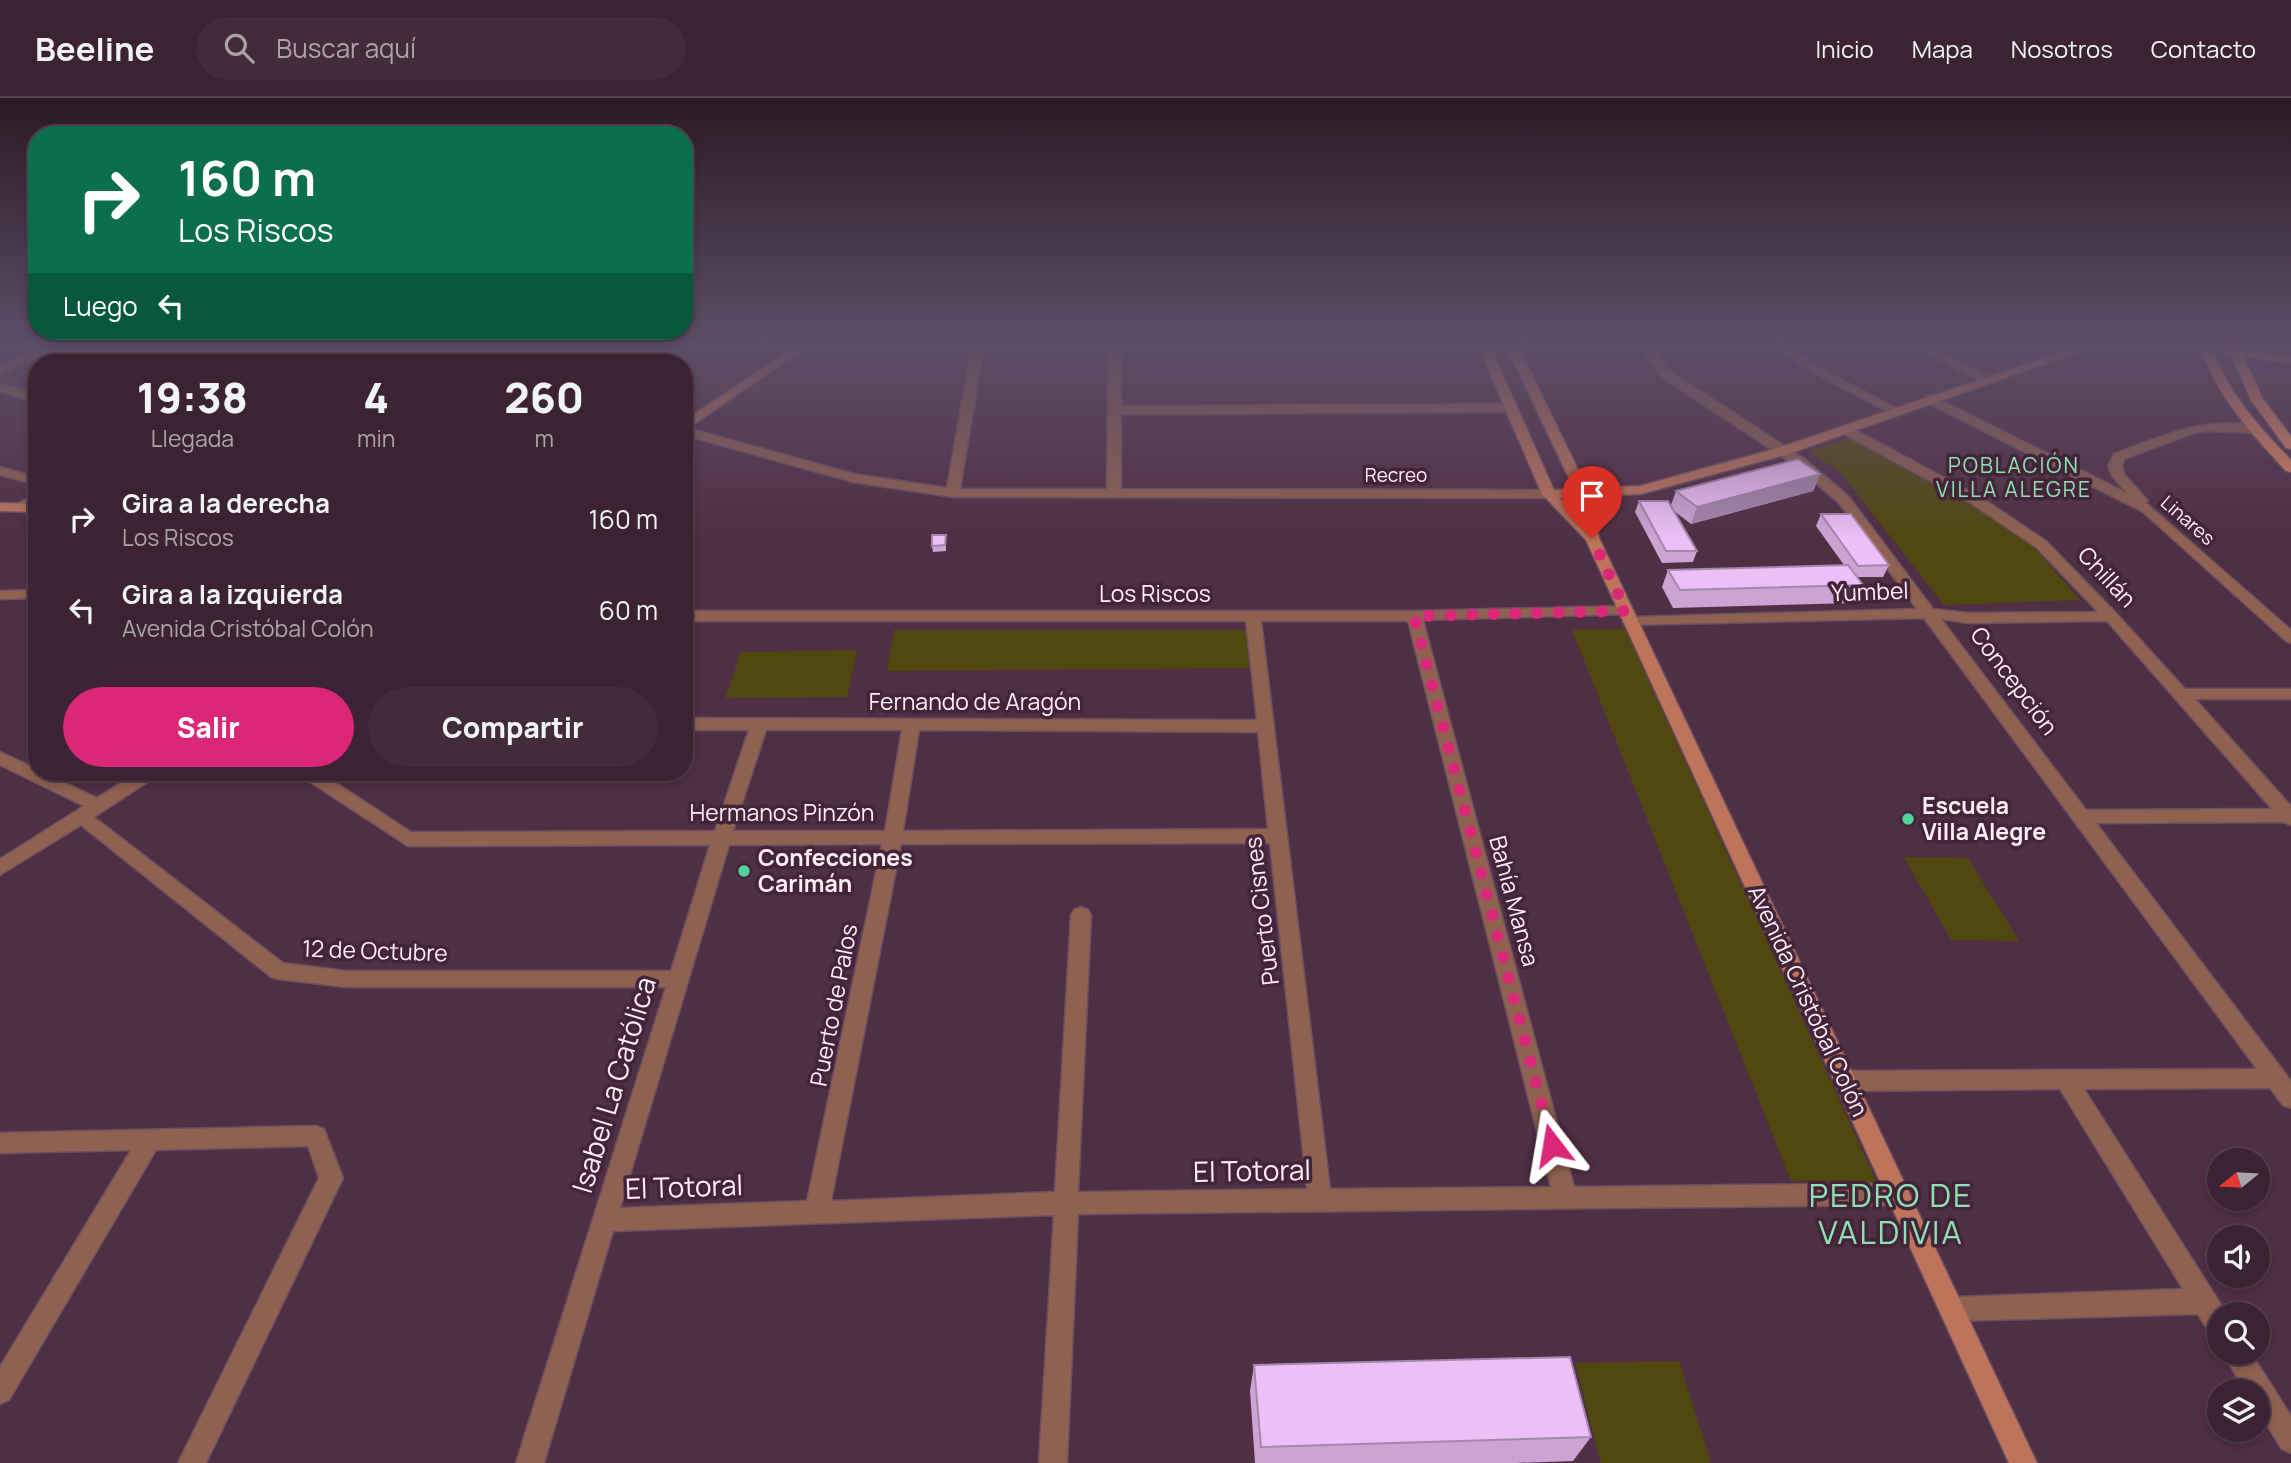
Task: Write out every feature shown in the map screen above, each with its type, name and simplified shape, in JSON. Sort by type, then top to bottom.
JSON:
[{"type":"main road","points":[[2239,410],[2291,468]]},
{"type":"main road","points":[[2264,410],[2291,445]]},
{"type":"street","points":[[693,423],[712,410]]},
{"type":"street","points":[[953,493],[967,410]]},
{"type":"street","points":[[1114,493],[1113,410],[1173,410]]},
{"type":"street","name":"Avenida Cristóbal Colón","points":[[1512,410],[1549,494],[1592,538]]},
{"type":"street","name":"Avenida Cristóbal Colón","points":[[1543,410],[1583,494],[1592,538],[1628,617],[1954,1309],[2023,1463]]},
{"type":"street","name":"Concepción","points":[[1720,410],[1818,475],[1844,500],[2291,1098]]},
{"type":"street","name":"Recreo","points":[[693,432],[853,478],[953,493],[1583,494],[1641,490],[1783,452],[1900,410]]},
{"type":"street","name":"Linares","points":[[1951,410],[2148,509],[2291,638]]},
{"type":"street","points":[[2148,509],[2119,476],[2115,466],[2119,457],[2191,430],[2208,427],[2255,429]]},
{"type":"street","name":"Chillán","points":[[1846,430],[2013,523],[2042,544],[2111,616],[2290,816]]},
{"type":"street","points":[[0,471],[28,479]]},
{"type":"street","points":[[19,507],[28,502]]},
{"type":"street","points":[[0,507],[28,508]]},
{"type":"street","points":[[0,594],[28,594]]},
{"type":"street","name":"Yumbel","points":[[1628,617],[1931,613],[1968,618],[2111,616]]},
{"type":"street","name":"Los Riscos","points":[[693,616],[1628,617]]},
{"type":"street","name":"Bahía Mansa","points":[[1414,616],[1566,1198]]},
{"type":"street","name":"Puerto Cisnes","points":[[1253,617],[1320,1200]]},
{"type":"street","points":[[2180,694],[2291,694]]},
{"type":"street","name":"Fernando de Aragón","points":[[693,724],[1266,726]]},
{"type":"street","name":"Isabel La Católica","points":[[530,1463],[759,725]]},
{"type":"street","name":"Puerto de Palos","points":[[817,1212],[893,837],[911,725]]},
{"type":"street","name":"12 de Octubre","points":[[0,758],[28,774]]},
{"type":"street","name":"12 de Octubre","points":[[39,781],[90,811],[278,971],[346,979],[678,979]]},
{"type":"street","points":[[0,868],[137,781]]},
{"type":"street","name":"Hermanos Pinzón","points":[[321,781],[408,839],[1278,836]]},
{"type":"street","points":[[2082,817],[2290,816]]},
{"type":"street","points":[[1053,1463],[1081,915]]},
{"type":"street","points":[[1846,1081],[2276,1078]]},
{"type":"street","points":[[2066,1080],[2207,1306]]},
{"type":"street","points":[[0,1143],[316,1136],[331,1178],[192,1463]]},
{"type":"street","points":[[0,1391],[150,1139]]},
{"type":"street","name":"El Totoral","points":[[606,1220],[1067,1203],[1898,1194]]},
{"type":"street","points":[[1954,1309],[2204,1301]]},
{"type":"street","points":[[2244,1365],[2291,1440]]},
{"type":"shaded area","points":[[1856,436],[2018,529],[2080,600],[1944,605],[1840,472],[1809,451]]},
{"type":"shaded area","points":[[1625,629],[1877,1183],[1791,1181],[1572,630]]},
{"type":"shaded area","points":[[894,630],[1247,630],[1250,668],[887,671]]},
{"type":"shaded area","points":[[857,650],[847,697],[725,698],[741,652]]},
{"type":"shaded area","points":[[1904,857],[1968,858],[2019,941],[1951,940]]},
{"type":"shaded area","points":[[1679,1361],[1711,1463],[1601,1463],[1575,1363]]},
{"type":"building","points":[[1798,459],[1820,474],[1697,507],[1676,491]]},
{"type":"building","points":[[1639,501],[1668,501],[1697,551],[1666,551]]},
{"type":"building","points":[[1821,514],[1851,514],[1889,565],[1858,566]]},
{"type":"building","points":[[932,535],[946,535],[945,545],[932,546]]},
{"type":"building","points":[[1848,565],[1863,585],[1680,590],[1668,570]]},
{"type":"building","points":[[1570,1357],[1591,1437],[1261,1447],[1254,1365]]},
{"type":"place","name":"Escuela Villa Alegre","points":[[1908,819]]},
{"type":"place","name":"Confecciones Carimán","points":[[744,871]]},
{"type":"district","name":"POBLACIÓN VILLA ALEGRE","points":[[2014,478]]},
{"type":"district","name":"PEDRO DE VALDIVIA","points":[[1891,1214]]},
{"type":"route","points":[[1552,1145],[1414,616],[1626,611],[1592,538]]}]
